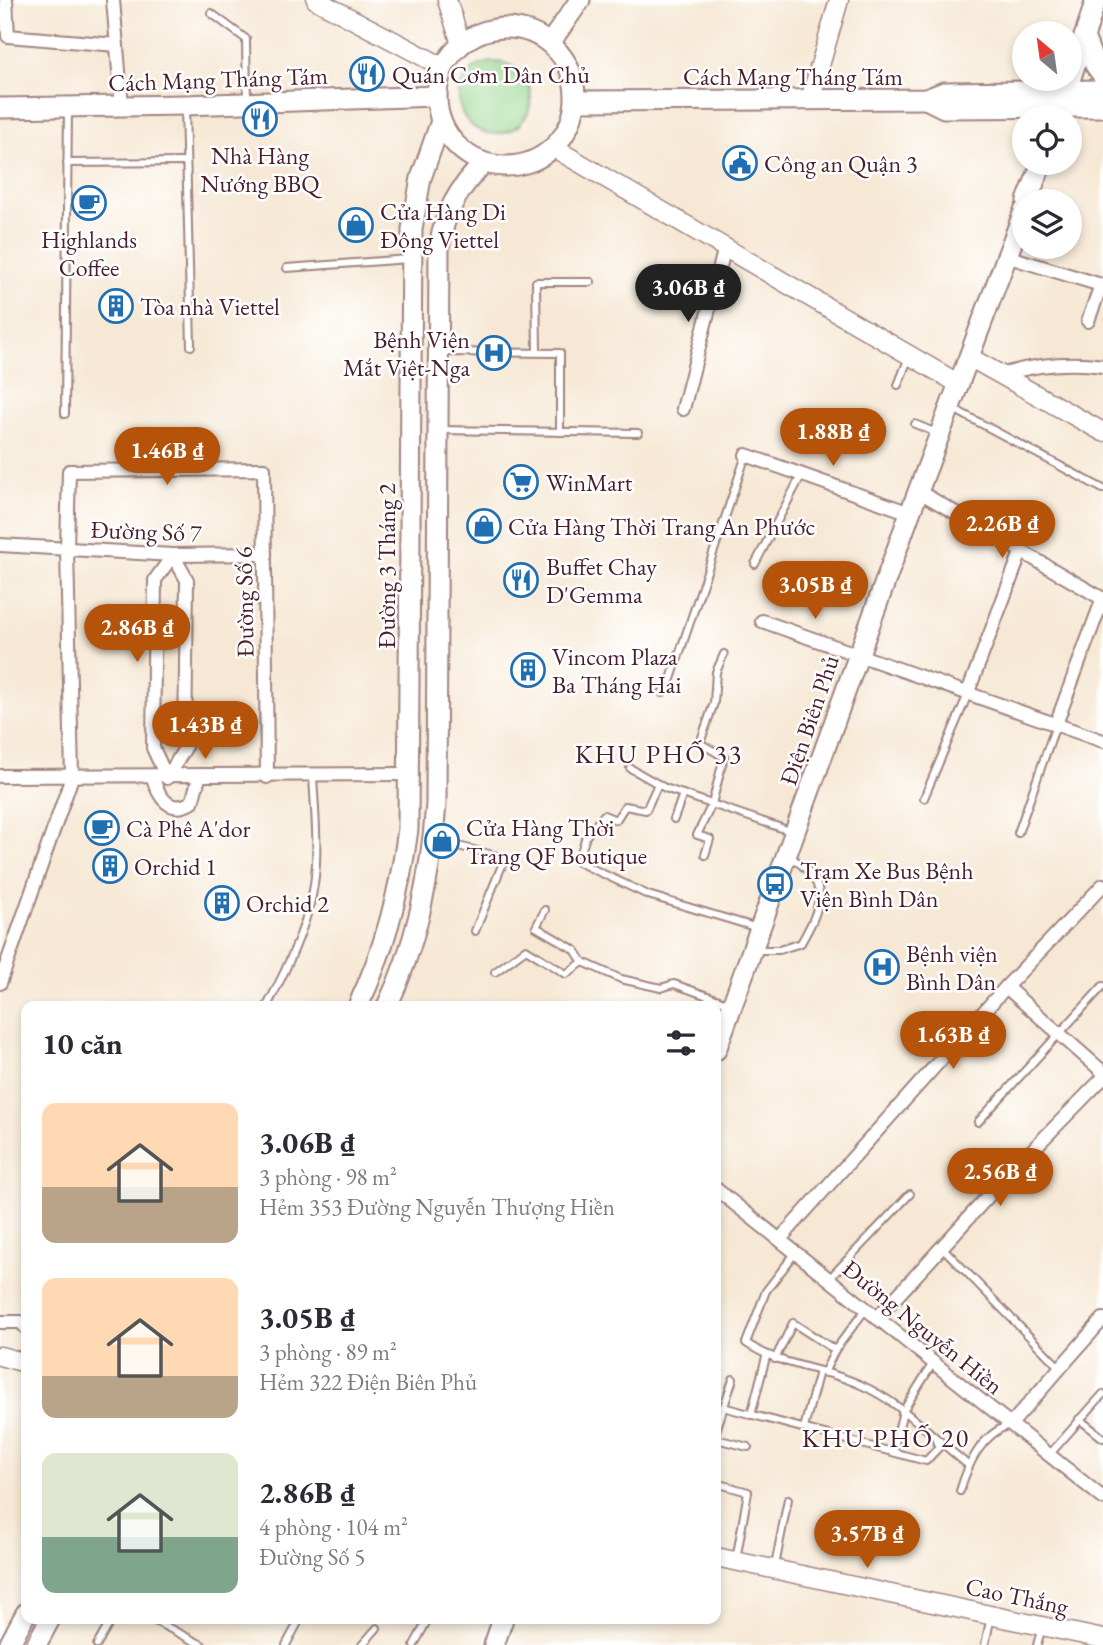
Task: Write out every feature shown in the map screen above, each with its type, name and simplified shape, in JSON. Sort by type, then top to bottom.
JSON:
[{"type":"main road","points":[[550,43],[580,0]]},
{"type":"main road","points":[[1062,104],[1096,0]]},
{"type":"main road","points":[[505,27],[529,32],[550,43],[569,65],[576,101],[569,127],[554,148],[521,165],[503,166],[484,163],[466,154],[451,139],[441,121],[436,96],[443,67],[461,44],[489,30],[505,27]]},
{"type":"main road","points":[[1084,37],[1095,65],[1103,76]]},
{"type":"main road","name":"Cách Mạng Tháng Tám","points":[[1062,104],[1103,90]]},
{"type":"main road","name":"Cách Mạng Tháng Tám","points":[[0,108],[436,96]]},
{"type":"main road","name":"Cách Mạng Tháng Tám","points":[[576,101],[926,99],[944,108],[1062,104],[1103,107]]},
{"type":"main road","name":"Đường 3 Tháng 2","points":[[360,1001],[387,933],[400,882],[408,829],[411,259],[417,196],[441,121]]},
{"type":"main road","name":"Đường 3 Tháng 2","points":[[389,1001],[421,914],[433,840],[441,234],[456,196],[484,163]]},
{"type":"main road","name":"Điện Biên Phủ","points":[[721,1036],[858,653],[1012,241]]},
{"type":"main road","points":[[9,1645],[21,1622]]},
{"type":"main road","points":[[36,1645],[47,1624]]},
{"type":"main road","points":[[494,1645],[501,1624]]},
{"type":"street","points":[[6,0],[8,36],[117,45]]},
{"type":"street","points":[[113,0],[122,106]]},
{"type":"street","points":[[316,0],[443,67]]},
{"type":"street","points":[[447,0],[461,44]]},
{"type":"street","points":[[810,100],[839,0]]},
{"type":"street","points":[[554,148],[959,384]]},
{"type":"street","points":[[682,409],[725,247]]},
{"type":"street","points":[[1006,256],[1101,285],[1088,321]]},
{"type":"street","points":[[970,357],[1103,432]]},
{"type":"street","points":[[1001,374],[1028,367],[1057,364],[1103,366]]},
{"type":"street","points":[[746,455],[910,513]]},
{"type":"street","name":"Đường Số 6","points":[[67,549],[69,471],[264,469],[267,777]]},
{"type":"street","points":[[918,491],[1103,598],[1056,724]]},
{"type":"street","name":"Đường Số 7","points":[[0,545],[173,555],[265,554]]},
{"type":"street","points":[[1,978],[72,777],[67,549]]},
{"type":"street","points":[[968,692],[1021,552]]},
{"type":"street","points":[[173,555],[187,580],[185,748],[167,778],[153,748],[155,580],[173,555]]},
{"type":"street","points":[[762,621],[1103,741]]},
{"type":"street","points":[[0,776],[199,778],[409,774]]},
{"type":"street","points":[[153,778],[167,805],[175,807],[192,802],[199,778]]},
{"type":"street","points":[[781,1238],[1006,987],[1103,885]]},
{"type":"street","points":[[1006,987],[1103,1072]]},
{"type":"street","points":[[877,1318],[1103,1079]]},
{"type":"street","name":"Đường Nguyễn Hiền","points":[[721,1193],[781,1238],[1103,1498]]},
{"type":"street","points":[[1011,1424],[1103,1319]]},
{"type":"street","points":[[0,1322],[21,1322]]},
{"type":"street","points":[[0,1356],[21,1362]]},
{"type":"street","name":"Cao Thắng","points":[[721,1558],[1103,1639]]},
{"type":"lane","points":[[211,13],[246,39],[247,103]]},
{"type":"lane","points":[[185,105],[191,346]]},
{"type":"lane","points":[[65,414],[68,107]]},
{"type":"lane","points":[[67,163],[186,162]]},
{"type":"lane","points":[[287,268],[411,259]]},
{"type":"lane","points":[[537,351],[536,282],[591,282]]},
{"type":"lane","points":[[438,352],[560,353],[560,432]]},
{"type":"lane","points":[[898,385],[910,355]]},
{"type":"lane","points":[[950,407],[1103,489]]},
{"type":"lane","points":[[915,424],[940,434]]},
{"type":"lane","points":[[438,430],[638,433]]},
{"type":"lane","points":[[662,693],[671,679],[746,455]]},
{"type":"lane","points":[[755,564],[802,474]]},
{"type":"lane","points":[[705,855],[710,839],[697,835],[712,804],[724,757],[701,743],[714,702],[716,672],[724,654]]},
{"type":"lane","points":[[924,798],[968,692]]},
{"type":"lane","points":[[1018,833],[1056,724]]},
{"type":"lane","points":[[630,768],[683,794],[795,833]]},
{"type":"lane","points":[[270,1001],[290,964],[312,894],[315,845],[313,776]]},
{"type":"lane","points":[[658,784],[646,810],[625,806],[616,820],[604,815],[586,836],[578,862],[648,895],[760,928]]},
{"type":"lane","points":[[674,819],[683,794]]},
{"type":"lane","points":[[433,840],[505,858],[475,931]]},
{"type":"lane","points":[[752,950],[779,950],[801,943],[816,916],[821,893],[810,869],[787,854]]},
{"type":"lane","points":[[545,911],[536,927],[575,950],[583,962],[621,979],[661,988],[674,984],[732,1005]]},
{"type":"lane","points":[[495,972],[526,949],[566,974],[583,962]]},
{"type":"lane","points":[[978,1122],[1103,986]]},
{"type":"lane","points":[[830,1279],[910,1195]]},
{"type":"lane","points":[[942,1247],[1059,1367]]},
{"type":"lane","points":[[797,1251],[766,1291],[747,1334],[746,1343],[766,1357],[859,1384],[903,1411],[968,1465]]},
{"type":"lane","points":[[804,1428],[822,1372],[866,1309]]},
{"type":"lane","points":[[775,1359],[793,1323],[824,1346],[835,1350]]},
{"type":"lane","points":[[751,1415],[766,1357]]},
{"type":"lane","points":[[893,1452],[903,1411],[933,1363]]},
{"type":"lane","points":[[721,1414],[733,1379]]},
{"type":"lane","points":[[1049,1455],[1103,1394]]},
{"type":"lane","points":[[723,1407],[926,1461],[939,1447],[936,1439]]},
{"type":"lane","points":[[1079,1419],[1103,1438]]},
{"type":"lane","points":[[960,1492],[968,1465],[993,1431],[1011,1424]]},
{"type":"lane","points":[[721,1440],[748,1447]]},
{"type":"lane","points":[[721,1484],[748,1492],[736,1562]]},
{"type":"lane","points":[[774,1570],[788,1499]]},
{"type":"lane","points":[[985,1645],[991,1615]]},
{"type":"lane","points":[[97,1645],[109,1624]]},
{"type":"lane","points":[[162,1624],[202,1645]]},
{"type":"lane","points":[[286,1645],[297,1624]]},
{"type":"lane","points":[[414,1645],[425,1624]]},
{"type":"lane","points":[[1037,1645],[1042,1627]]},
{"type":"lane","points":[[362,1645],[377,1628]]},
{"type":"green space","points":[[502,62],[521,72],[529,84],[529,112],[521,124],[509,132],[488,134],[469,124],[461,112],[459,91],[469,72],[481,64]]},
{"type":"place","name":"Quán Cơm Dân Chủ","points":[[367,74]]},
{"type":"place","name":"Nhà Hàng Nướng BBQ","points":[[260,119]]},
{"type":"place","name":"Công an Quận 3","points":[[740,163]]},
{"type":"place","name":"Highlands Coffee","points":[[89,203]]},
{"type":"place","name":"Cửa Hàng Di Động Viettel","points":[[356,225]]},
{"type":"place","name":"Tòa nhà Viettel","points":[[116,306]]},
{"type":"place","name":"Bệnh Viện Mắt Việt-Nga","points":[[494,353]]},
{"type":"place","name":"WinMart","points":[[521,482]]},
{"type":"place","name":"Cửa Hàng Thời Trang An Phước","points":[[484,526]]},
{"type":"place","name":"Buffet Chay D'Gemma","points":[[521,580]]},
{"type":"place","name":"Vincom Plaza Ba Tháng Hai","points":[[528,670]]},
{"type":"place","name":"Cà Phê A'dor","points":[[102,828]]},
{"type":"place","name":"Cửa Hàng Thời Trang QF Boutique","points":[[442,841]]},
{"type":"place","name":"Orchid 1","points":[[110,866]]},
{"type":"place","name":"Trạm Xe Bus Bệnh Viện Bình Dân","points":[[775,884]]},
{"type":"place","name":"Orchid 2","points":[[222,903]]},
{"type":"place","name":"Bệnh viện Bình Dân","points":[[882,967]]},
{"type":"district","name":"KHU PHỐ 33","points":[[659,754]]},
{"type":"district","name":"KHU PHỐ 20","points":[[886,1438]]}]
